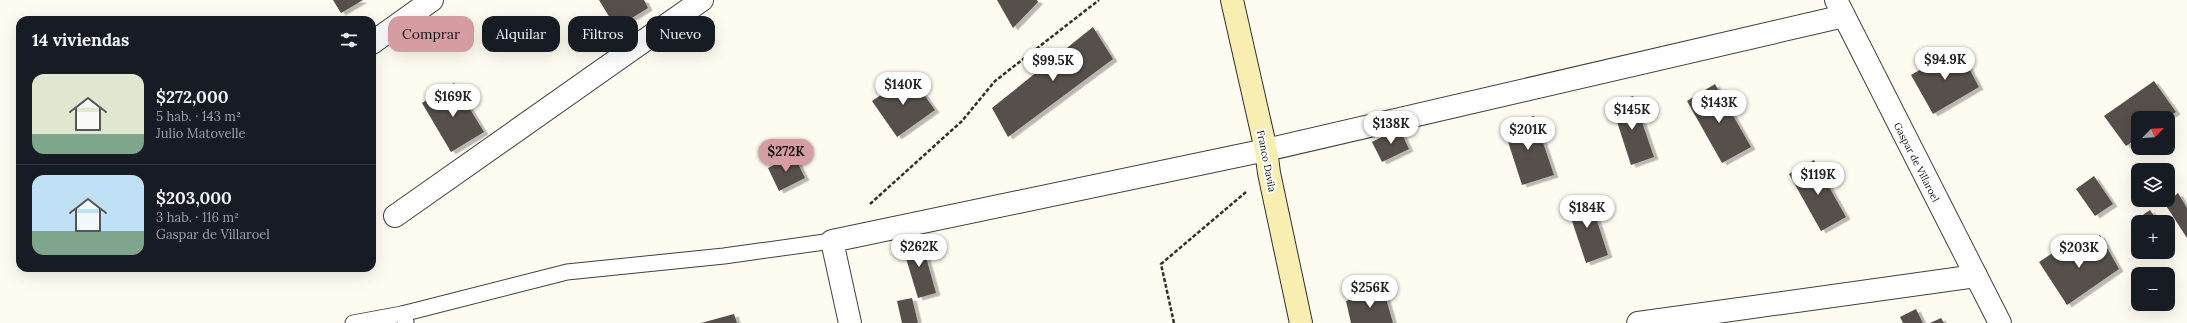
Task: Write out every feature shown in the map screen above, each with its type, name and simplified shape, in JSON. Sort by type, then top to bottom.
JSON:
[{"type":"street","points":[[376,40],[432,0]]},
{"type":"street","points":[[395,216],[702,0]]},
{"type":"street","name":"Franco Davila","points":[[1232,0],[1266,150],[1269,173],[1301,323]]},
{"type":"street","points":[[850,323],[832,240],[1266,150],[1840,8]]},
{"type":"street","name":"Gaspar de Villaroel","points":[[1840,8],[2000,323]]},
{"type":"street","points":[[1638,323],[1976,276]]},
{"type":"lane","points":[[353,323],[404,318],[567,272],[724,256],[832,240]]},
{"type":"path","points":[[869,205],[962,121],[995,82],[1099,0]]},
{"type":"path","points":[[1174,323],[1161,264],[1269,173]]},
{"type":"building","points":[[333,0],[363,0],[341,13]]},
{"type":"building","points":[[599,0],[644,0],[648,8],[635,16],[609,16]]},
{"type":"building","points":[[997,0],[1037,0],[1038,2],[1013,28]]},
{"type":"building","points":[[1093,27],[1113,59],[1008,137],[992,108]]},
{"type":"building","points":[[1958,48],[1979,87],[1933,114],[1911,75]]},
{"type":"building","points":[[910,75],[935,110],[897,137],[872,101]]},
{"type":"building","points":[[2154,81],[2176,112],[2131,111],[2131,143],[2126,146],[2104,116]]},
{"type":"building","points":[[454,83],[484,132],[451,152],[422,103]]},
{"type":"building","points":[[1715,84],[1751,147],[1722,163],[1687,101]]},
{"type":"building","points":[[1633,96],[1654,157],[1631,165],[1611,103]]},
{"type":"building","points":[[1534,116],[1554,175],[1522,185],[1503,126]]},
{"type":"building","points":[[1399,128],[1409,149],[1382,162],[1372,142]]},
{"type":"building","points":[[794,155],[805,178],[779,191],[768,168]]},
{"type":"building","points":[[1814,160],[1846,217],[1821,231],[1789,174]]},
{"type":"building","points":[[2094,176],[2113,204],[2095,216],[2076,189]]},
{"type":"building","points":[[2178,193],[2187,208],[2187,238],[2175,219],[2175,215],[2172,215],[2167,207],[2175,207],[2175,196]]},
{"type":"building","points":[[1589,196],[1608,255],[1586,263],[1566,203]]},
{"type":"building","points":[[2150,210],[2153,215],[2143,215]]},
{"type":"building","points":[[2100,235],[2119,269],[2067,305],[2039,262],[2066,244],[2073,254]]},
{"type":"building","points":[[921,239],[936,293],[918,298],[902,245]]},
{"type":"building","points":[[1383,288],[1393,323],[1351,323],[1346,301]]},
{"type":"building","points":[[912,298],[918,323],[902,323],[897,301]]},
{"type":"building","points":[[1916,309],[1923,323],[1903,323],[1900,317]]},
{"type":"building","points":[[734,314],[737,323],[701,323]]},
{"type":"building","points":[[1941,318],[1944,323],[1930,323]]}]
